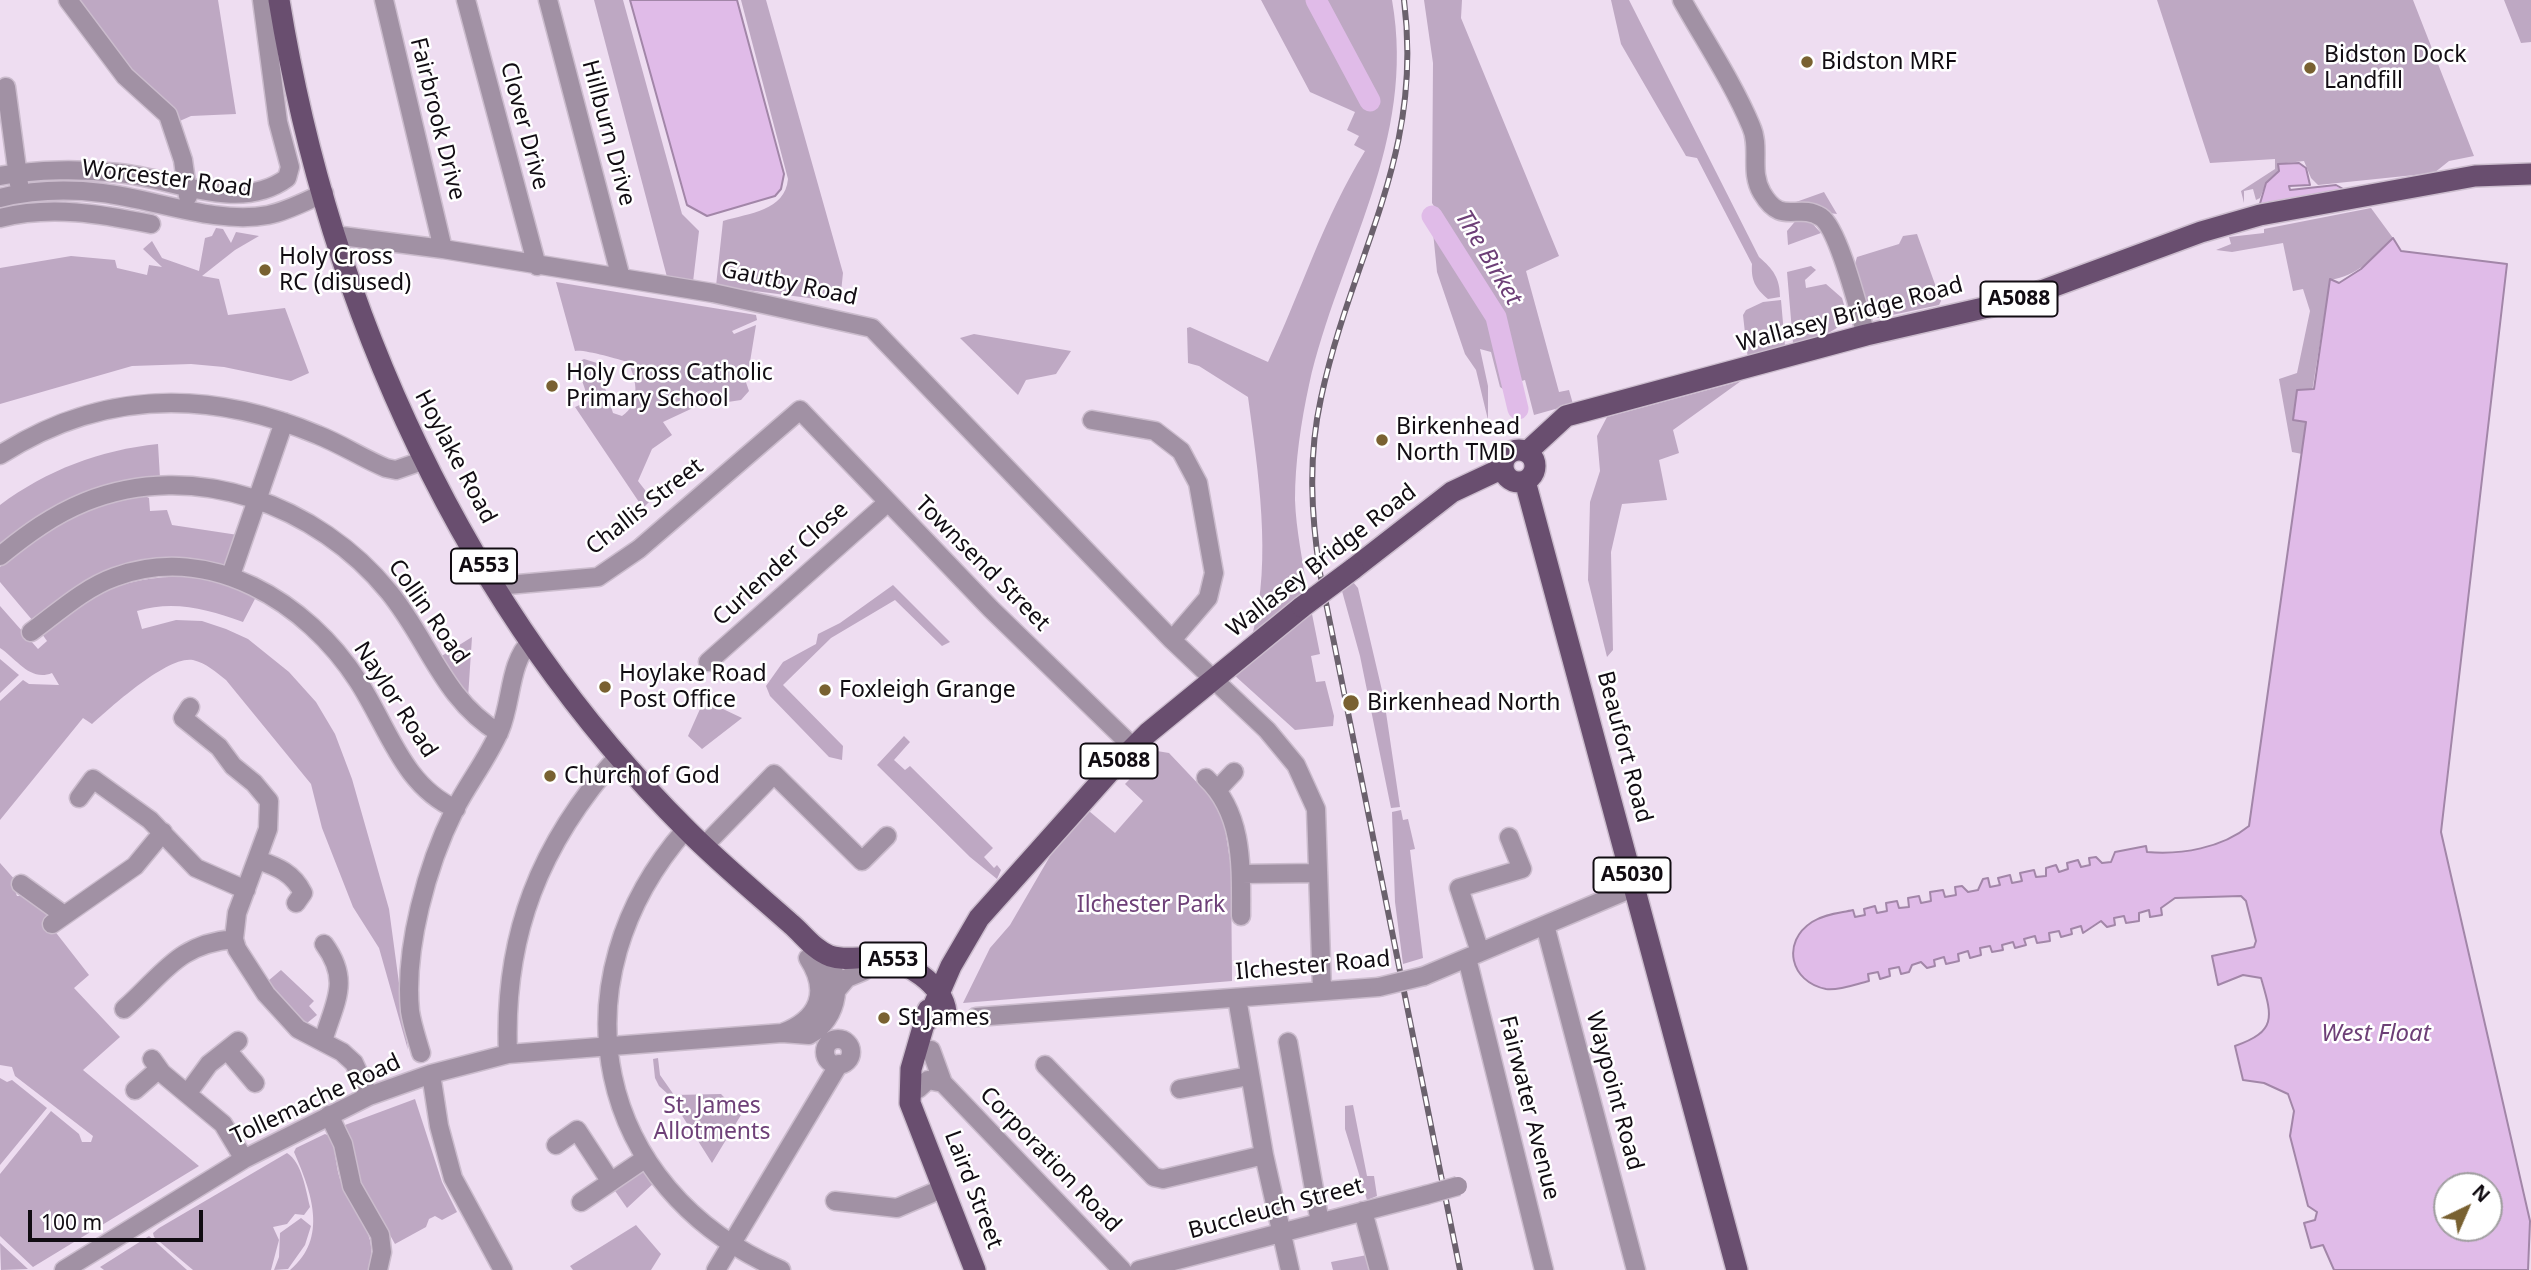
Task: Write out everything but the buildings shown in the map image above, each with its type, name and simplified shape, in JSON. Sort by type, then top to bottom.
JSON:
[{"type":"main road","name":"Hoylake Road","points":[[279,0],[296,92],[334,235],[375,354],[422,461],[531,641],[619,755],[686,829],[832,969]]},
{"type":"main road","name":"Wallasey Bridge Road","points":[[1527,452],[1566,416],[1866,335],[2014,301],[2201,232],[2260,215],[2475,176],[2528,175]]},
{"type":"main road","points":[[1513,451],[1527,452],[1536,467],[1532,477],[1525,481],[1509,479],[1503,468],[1504,459],[1513,451]]},
{"type":"main road","name":"Wallasey Bridge Road","points":[[1213,681],[1301,607],[1452,492],[1503,468]]},
{"type":"main road","name":"Beaufort Road","points":[[1525,481],[1737,1270]]},
{"type":"main road","name":"A5088","points":[[931,999],[954,977],[979,918],[1133,747],[1213,681]]},
{"type":"main road","name":"A553","points":[[832,969],[885,958],[901,963],[931,999]]},
{"type":"main road","points":[[922,1129],[909,1103],[911,1069],[936,981],[954,977]]},
{"type":"main road","points":[[922,1129],[918,1089],[931,1050],[931,999]]},
{"type":"main road","name":"Laird Street","points":[[922,1129],[973,1269]]},
{"type":"street","points":[[68,0],[125,76],[168,116],[183,160],[192,210]]},
{"type":"street","name":"Worcester Road","points":[[9,174],[120,173],[236,195],[271,189],[287,178],[290,167],[278,122],[262,0]]},
{"type":"street","name":"Fairbrook Drive","points":[[384,0],[443,249]]},
{"type":"street","name":"Clover Drive","points":[[466,0],[537,266]]},
{"type":"street","name":"Hillburn Drive","points":[[548,0],[621,278]]},
{"type":"street","points":[[1682,0],[1752,128],[1755,179],[1762,193],[1772,208],[1783,214],[1809,212],[1828,224],[1866,335]]},
{"type":"street","points":[[6,87],[9,174],[20,193]]},
{"type":"street","name":"Worcester Road","points":[[0,198],[20,193],[103,193],[192,210],[247,217],[268,215],[324,193]]},
{"type":"street","name":"Worcester Road","points":[[0,218],[28,213],[74,212],[151,224]]},
{"type":"street","name":"Gautby Road","points":[[334,235],[443,249],[713,292],[872,328],[1172,640],[1268,730],[1296,765],[1316,809],[1322,991]]},
{"type":"street","points":[[0,455],[37,433],[73,419],[153,402],[220,405],[284,422],[319,435],[386,468],[396,470],[422,461]]},
{"type":"street","name":"Townsend Street","points":[[800,411],[887,503],[1133,747]]},
{"type":"street","name":"Challis Street","points":[[496,586],[598,577],[639,549],[800,411]]},
{"type":"street","points":[[1092,420],[1155,431],[1181,451],[1198,483],[1214,573],[1208,598],[1172,640]]},
{"type":"street","points":[[231,575],[284,422]]},
{"type":"street","name":"Collin Road","points":[[0,556],[43,524],[66,511],[120,491],[191,486],[258,498],[305,521],[347,549],[371,571],[407,617],[469,712],[499,733]]},
{"type":"street","name":"Curlender Close","points":[[708,662],[887,503]]},
{"type":"street","name":"Naylor Road","points":[[30,632],[98,584],[130,572],[159,568],[231,575],[269,593],[311,625],[358,681],[391,741],[426,792],[456,809]]},
{"type":"street","points":[[421,1052],[410,1012],[415,942],[431,870],[456,809],[499,733],[512,696],[518,659],[531,641]]},
{"type":"street","points":[[182,719],[219,747],[233,766],[254,783],[269,801],[268,829],[237,913],[234,939],[246,966],[298,1029],[323,1041],[354,1063],[369,1096]]},
{"type":"street","points":[[509,1054],[510,981],[529,897],[564,824],[619,755]]},
{"type":"street","points":[[704,846],[769,769],[868,866],[887,836]]},
{"type":"street","points":[[79,798],[99,772],[163,832],[196,868],[246,890]]},
{"type":"street","points":[[1234,772],[1212,783],[1232,814],[1241,874],[1241,916]]},
{"type":"street","points":[[686,829],[647,877],[621,933],[609,982],[608,1045],[621,1105],[646,1158],[674,1196],[731,1246],[781,1270]]},
{"type":"street","points":[[21,884],[58,920],[135,866],[163,832]]},
{"type":"street","name":"Fairwater Avenue","points":[[1509,837],[1522,869],[1460,888],[1544,1270]]},
{"type":"street","points":[[258,860],[286,872],[306,897]]},
{"type":"street","points":[[1241,874],[1317,873]]},
{"type":"street","name":"Ilchester Road","points":[[976,1017],[1380,987],[1424,976],[1635,887]]},
{"type":"street","name":"Waypoint Road","points":[[1545,925],[1636,1270]]},
{"type":"street","points":[[124,1009],[163,984],[173,960],[193,947],[234,939]]},
{"type":"street","points":[[323,1041],[339,987],[344,958],[324,944]]},
{"type":"street","name":"Tollemache Road","points":[[64,1270],[244,1159],[369,1096],[431,1074],[509,1054],[782,1033],[802,1036],[820,1028],[832,969]]},
{"type":"street","points":[[1237,998],[1264,1155],[1290,1270]]},
{"type":"street","points":[[187,1094],[209,1064],[232,1045],[255,1083]]},
{"type":"street","points":[[1284,1049],[1320,1223]]},
{"type":"street","name":"Corporation Road","points":[[931,1050],[943,1083],[1122,1270]]},
{"type":"street","points":[[135,1090],[156,1064],[223,1124],[244,1159]]},
{"type":"street","points":[[716,1270],[839,1065]]},
{"type":"street","points":[[1045,1065],[1154,1177],[1163,1179],[1264,1155]]},
{"type":"street","points":[[431,1074],[439,1126],[453,1178],[503,1270]]},
{"type":"street","points":[[1180,1089],[1249,1076]]},
{"type":"street","points":[[918,1089],[928,1080],[943,1083]]},
{"type":"street","points":[[329,1115],[343,1144],[352,1186],[380,1235],[382,1252],[378,1270]]},
{"type":"street","points":[[556,1145],[577,1130],[611,1182]]},
{"type":"street","points":[[581,1202],[646,1158]]},
{"type":"street","name":"Buccleuch Street","points":[[1139,1270],[1458,1186]]},
{"type":"street","points":[[835,1201],[897,1208],[944,1188]]},
{"type":"street","points":[[1363,1211],[1379,1270]]},
{"type":"green space","points":[[68,0],[218,0],[236,114],[191,116],[173,124]]},
{"type":"green space","points":[[594,0],[623,0],[682,214],[699,231],[693,282],[667,277]]},
{"type":"green space","points":[[741,0],[766,0],[843,273],[840,302],[716,286],[723,221],[754,213],[773,204],[785,190],[788,179]]},
{"type":"green space","points":[[1261,0],[1309,0],[1367,102],[1377,96],[1324,0],[1392,0],[1397,52],[1394,102],[1385,149],[1322,336],[1303,413],[1295,500],[1307,590],[1253,632],[1262,575],[1262,545],[1259,485],[1248,397],[1199,366],[1188,363],[1187,328],[1268,362],[1325,228],[1365,151],[1354,145],[1359,136],[1347,130],[1355,112],[1310,92]]},
{"type":"green space","points":[[1424,0],[1462,0],[1461,18],[1559,256],[1526,271],[1559,392],[1569,390],[1573,404],[1534,415],[1525,380],[1518,382],[1499,312],[1432,203],[1433,63]]},
{"type":"green space","points":[[1611,0],[1629,0],[1759,257],[1775,274],[1780,297],[1768,299],[1757,287],[1752,275],[1752,264],[1697,158],[1686,156],[1621,44]]},
{"type":"green space","name":"Bidston Dock Landfill","points":[[2157,0],[2413,0],[2474,156],[2449,161],[2434,173],[2318,185],[2311,178],[2304,161],[2278,164],[2279,171],[2266,183],[2260,198],[2256,200],[2253,189],[2244,191],[2244,203],[2241,191],[2275,169],[2275,159],[2210,163]]},
{"type":"green space","points":[[2504,0],[2531,0],[2531,42],[2521,43]]},
{"type":"green space","points":[[1824,192],[1837,214],[1782,207]]},
{"type":"green space","points":[[2371,208],[2393,238],[2357,270],[2330,280],[2302,454],[2292,452],[2279,379],[2297,373],[2310,311],[2303,289],[2293,291],[2283,243],[2232,252],[2216,250],[2231,244],[2229,237],[2264,233],[2264,229]]},
{"type":"green space","points":[[1798,218],[1809,220],[1821,233],[1788,245],[1787,231]]},
{"type":"green space","points":[[216,228],[223,229],[231,243],[236,232],[259,236],[235,250],[202,276],[219,279],[228,315],[285,308],[309,373],[291,381],[224,367],[191,364],[132,366],[0,404],[0,268],[71,256],[115,260],[117,268],[147,275],[149,265],[162,267],[143,249],[152,241],[162,258],[199,271],[205,238],[212,236]]},
{"type":"green space","points":[[1433,232],[1493,329],[1509,393],[1500,387],[1491,352],[1480,349],[1488,386],[1488,420],[1476,370],[1465,354],[1437,272]]},
{"type":"green space","points":[[1917,234],[1941,301],[1939,305],[1878,318],[1869,313],[1854,267],[1857,257],[1899,244],[1903,236]]},
{"type":"green space","points":[[1811,266],[1816,270],[1805,280],[1806,288],[1826,284],[1842,298],[1848,318],[1830,332],[1793,343],[1787,272]]},
{"type":"green space","points":[[556,282],[756,315],[757,320],[732,331],[734,334],[756,325],[749,368],[744,364],[740,365],[749,391],[741,400],[695,407],[663,422],[672,435],[652,449],[638,481],[652,499],[643,508],[575,407],[589,401],[576,363],[584,359],[597,363],[613,413],[622,416],[635,398],[631,369],[628,362],[575,351]]},
{"type":"green space","points":[[1781,300],[1785,346],[1748,360],[1743,315],[1746,310],[1763,302]]},
{"type":"green space","points":[[974,334],[1071,351],[1056,374],[1026,380],[1018,395],[960,338]]},
{"type":"green space","points":[[1741,381],[1673,430],[1679,453],[1659,460],[1667,500],[1622,504],[1611,552],[1613,650],[1607,657],[1588,580],[1590,502],[1600,471],[1597,436],[1607,417]]},
{"type":"green space","points":[[158,444],[160,478],[0,547],[0,505],[18,493],[55,472],[95,457]]},
{"type":"green space","points":[[145,496],[149,498],[150,511],[167,510],[172,525],[238,535],[228,562],[224,565],[163,561],[33,621],[0,582],[0,567],[51,530],[103,505]]},
{"type":"green space","points":[[188,576],[207,578],[257,595],[243,622],[203,610],[164,606],[137,611],[142,629],[176,620],[202,621],[248,639],[289,672],[316,702],[335,734],[352,779],[389,909],[408,1050],[379,948],[353,907],[322,828],[311,784],[226,680],[207,666],[193,660],[169,666],[140,684],[92,724],[83,718],[0,820],[0,701],[23,680],[29,684],[59,685],[52,673],[44,675],[30,672],[0,648],[0,606],[38,649],[47,641],[42,634],[109,590],[142,580]]},
{"type":"green space","points":[[1353,582],[1358,588],[1384,699],[1400,807],[1391,808],[1360,656],[1342,591]]},
{"type":"green space","points":[[893,585],[950,642],[942,646],[895,600],[831,638],[783,685],[843,746],[842,760],[829,757],[770,696],[766,686],[783,662],[816,644],[818,634],[840,623]]},
{"type":"green space","points":[[1310,604],[1320,654],[1311,656],[1316,682],[1325,681],[1334,716],[1333,726],[1295,730],[1233,674]]},
{"type":"green space","points":[[472,637],[468,698],[440,657]]},
{"type":"green space","points":[[0,659],[19,675],[0,693]]},
{"type":"green space","points":[[704,700],[742,718],[702,749],[688,736]]},
{"type":"green space","points":[[904,736],[910,742],[894,760],[905,770],[910,766],[993,848],[984,857],[994,868],[997,865],[1001,870],[997,879],[970,857],[877,765]]},
{"type":"green space","name":"Ilchester Park","points":[[1157,751],[1169,753],[1222,809],[1231,867],[1232,981],[963,1003],[990,948],[1010,925],[1053,851],[1089,811],[1115,833],[1143,801],[1125,784]]},
{"type":"green space","points":[[1401,810],[1403,820],[1408,819],[1415,849],[1410,850],[1423,958],[1403,964],[1395,902],[1392,812]]},
{"type":"green space","points":[[0,863],[16,881],[13,886],[17,896],[32,896],[51,909],[50,925],[89,975],[74,988],[120,1037],[83,1070],[199,1166],[33,1267],[0,1236],[0,1174],[51,1111],[79,1134],[82,1142],[91,1142],[93,1136],[15,1076],[12,1067],[0,1065]]},
{"type":"green space","points":[[281,970],[314,1001],[309,1006],[317,1015],[307,1023],[268,981]]},
{"type":"green space","name":"St. James Allotments","points":[[658,1058],[660,1075],[674,1095],[721,1094],[741,1115],[712,1163],[669,1095],[659,1086],[655,1078],[653,1059]]},
{"type":"green space","points":[[0,1078],[7,1082],[12,1080],[47,1108],[0,1165]]},
{"type":"green space","points":[[415,1099],[442,1182],[457,1212],[442,1220],[435,1216],[429,1219],[426,1227],[395,1244],[357,1176],[354,1150],[345,1125]]},
{"type":"green space","points":[[1353,1105],[1367,1176],[1374,1176],[1377,1196],[1367,1200],[1345,1129],[1345,1106]]},
{"type":"green space","points":[[325,1134],[330,1136],[342,1184],[369,1235],[371,1257],[368,1270],[290,1270],[302,1257],[313,1229],[310,1198],[294,1152],[296,1148]]},
{"type":"green space","points":[[287,1153],[300,1170],[310,1207],[304,1215],[295,1214],[287,1224],[273,1227],[279,1240],[271,1270],[193,1270],[154,1237],[153,1233],[159,1228]]},
{"type":"green space","points":[[643,1170],[655,1182],[627,1208],[613,1188]]},
{"type":"green space","points":[[301,1218],[311,1226],[305,1245],[288,1269],[274,1270],[279,1257],[280,1233]]},
{"type":"green space","points":[[636,1225],[661,1254],[651,1270],[573,1270],[570,1266]]},
{"type":"green space","points":[[149,1236],[187,1270],[104,1270],[100,1267]]},
{"type":"green space","points":[[0,1243],[28,1269],[1,1270]]},
{"type":"green space","points":[[1367,1255],[1371,1270],[1333,1270],[1331,1262]]},
{"type":"water","points":[[630,0],[737,0],[784,174],[781,189],[775,196],[707,216],[687,205]]},
{"type":"water","points":[[2299,163],[2306,168],[2310,185],[2289,186],[2290,190],[2336,185],[2345,190],[2259,207],[2266,183],[2279,171],[2278,164]]},
{"type":"water","name":"West Float","points":[[2393,238],[2401,251],[2507,264],[2441,832],[2530,1221],[2528,1270],[2334,1270],[2323,1245],[2311,1248],[2304,1223],[2315,1220],[2317,1212],[2308,1206],[2290,1136],[2294,1111],[2288,1094],[2264,1083],[2243,1080],[2235,1046],[2259,1034],[2268,1021],[2268,1003],[2261,978],[2243,975],[2218,985],[2212,956],[2254,947],[2256,941],[2246,901],[2241,896],[2175,898],[2161,908],[2162,915],[2150,917],[2149,910],[2139,913],[2139,921],[2126,923],[2124,916],[2114,918],[2115,925],[2107,927],[2101,921],[2083,933],[2081,926],[2071,929],[2072,934],[2061,937],[2059,931],[2049,933],[2050,941],[2037,943],[2035,936],[2024,939],[2026,945],[2015,948],[2013,942],[2002,945],[2003,950],[1992,952],[1990,946],[1980,948],[1981,955],[1970,958],[1968,951],[1958,954],[1959,961],[1946,964],[1944,957],[1934,960],[1935,966],[1927,968],[1921,962],[1912,965],[1909,972],[1901,974],[1899,967],[1889,969],[1890,976],[1880,979],[1878,972],[1868,974],[1869,981],[1836,989],[1814,985],[1804,978],[1794,960],[1793,950],[1802,930],[1827,915],[1853,910],[1855,917],[1865,915],[1864,909],[1875,906],[1877,913],[1887,911],[1886,903],[1897,901],[1899,908],[1909,907],[1908,898],[1919,896],[1921,903],[1931,901],[1930,892],[1943,890],[1945,897],[1956,895],[1955,887],[1962,886],[1968,892],[1978,890],[1983,879],[1988,878],[1990,887],[2000,885],[1998,878],[2010,875],[2012,883],[2022,881],[2020,873],[2034,870],[2036,877],[2046,876],[2046,868],[2056,865],[2059,872],[2068,869],[2067,863],[2078,860],[2081,867],[2090,865],[2089,858],[2096,857],[2102,863],[2111,862],[2115,852],[2146,846],[2147,852],[2187,851],[2214,845],[2249,826],[2306,422],[2293,420],[2297,390],[2314,389],[2330,279],[2339,283],[2361,269]]},
{"type":"waterway","name":"The Birket","points":[[1316,0],[1370,101]]},
{"type":"waterway","name":"The Birket","points":[[1432,216],[1496,317],[1518,409]]},
{"type":"railway","points":[[1404,0],[1407,56],[1404,108],[1395,157],[1382,204],[1334,346],[1321,398],[1314,442],[1313,507],[1320,573],[1460,1270]]},
{"type":"place","name":"Bidston MRF","points":[[1807,62]]},
{"type":"place","name":"Bidston Dock Landfill","points":[[2310,68]]},
{"type":"place","name":"Holy Cross RC (disused)","points":[[265,270]]},
{"type":"place","name":"Holy Cross Catholic Primary School","points":[[552,386]]},
{"type":"place","name":"Birkenhead North TMD","points":[[1382,440]]},
{"type":"place","name":"Hoylake Road Post Office","points":[[605,687]]},
{"type":"place","name":"Foxleigh Grange","points":[[825,690]]},
{"type":"place","name":"Birkenhead North","points":[[1351,703]]},
{"type":"place","name":"Church of God","points":[[550,776]]},
{"type":"place","name":"St James","points":[[884,1018]]}]
